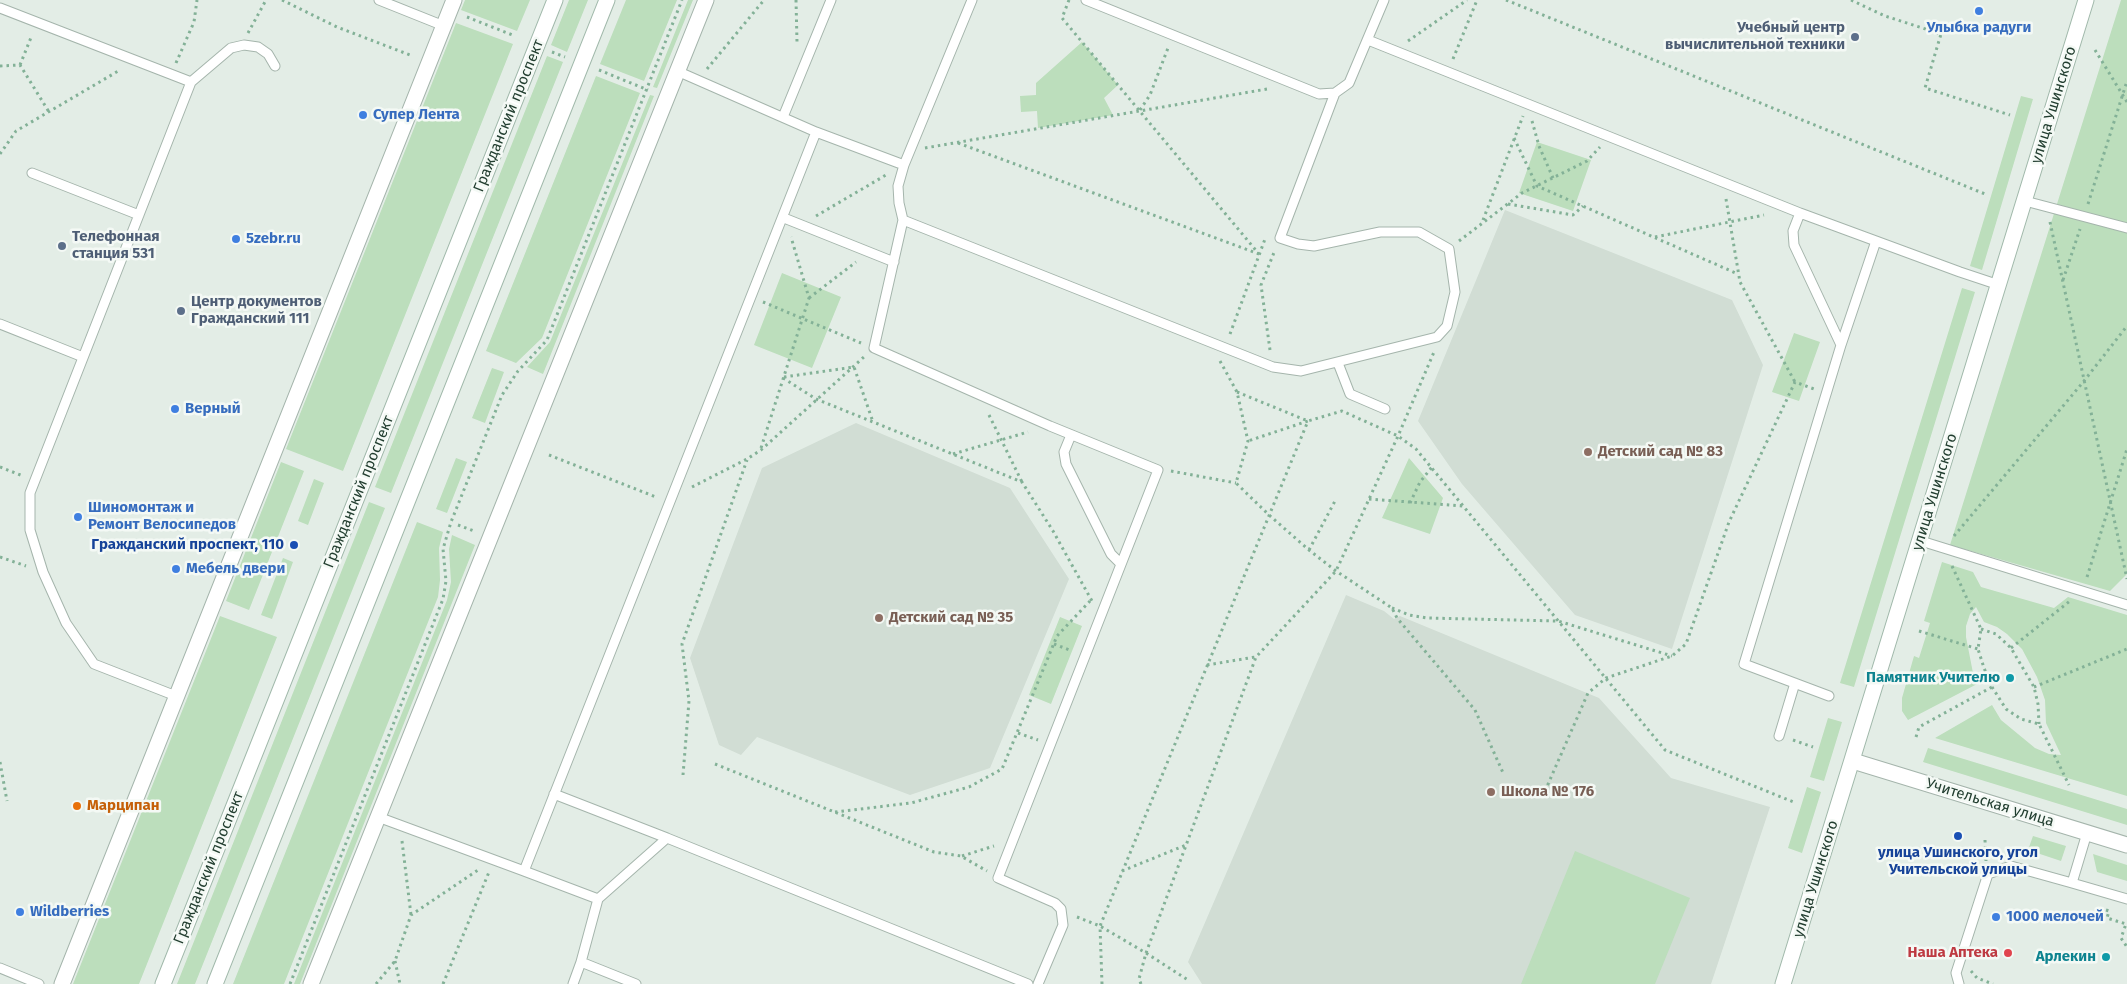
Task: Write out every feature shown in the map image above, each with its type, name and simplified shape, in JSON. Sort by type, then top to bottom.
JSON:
[{"type":"street","name":"Гражданский проспект","points":[[163,984],[555,0]]},
{"type":"street","points":[[216,984],[606,0]]},
{"type":"street","points":[[311,984],[706,0]]},
{"type":"street","name":"улица Ушинского","points":[[1783,984],[2086,0]]},
{"type":"street","points":[[62,984],[444,26],[456,7]]},
{"type":"street","name":"Учительская улица","points":[[1853,761],[2127,845]]},
{"type":"lane","points":[[379,0],[444,26]]},
{"type":"lane","points":[[783,118],[831,0]]},
{"type":"lane","points":[[972,0],[904,165],[898,186],[903,220],[874,348],[1050,426],[1158,470],[998,878],[1055,903],[1063,916],[1063,925],[1038,984]]},
{"type":"lane","points":[[1086,0],[1320,94],[1335,93],[1349,83],[1384,0]]},
{"type":"lane","points":[[0,8],[191,82]]},
{"type":"lane","points":[[1368,40],[1800,213],[1999,285]]},
{"type":"lane","points":[[176,696],[94,664],[66,623],[43,572],[30,530],[30,493],[191,82],[231,48],[244,45],[258,47],[268,54],[275,66]]},
{"type":"lane","points":[[677,71],[816,132],[904,165]]},
{"type":"lane","points":[[903,220],[1272,367],[1301,371],[1437,337],[1448,326],[1455,292],[1449,249],[1419,232],[1380,232],[1314,246],[1298,244],[1280,238],[1335,93]]},
{"type":"lane","points":[[524,871],[670,499],[784,218],[816,132]]},
{"type":"lane","points":[[32,173],[139,215]]},
{"type":"lane","points":[[2025,201],[2127,228]]},
{"type":"lane","points":[[1800,213],[1793,231],[1794,245],[1841,346]]},
{"type":"lane","points":[[784,218],[894,262]]},
{"type":"lane","points":[[1829,696],[1744,664],[1841,346],[1876,241]]},
{"type":"lane","points":[[0,324],[83,357]]},
{"type":"lane","points":[[1338,363],[1350,394],[1386,409]]},
{"type":"lane","points":[[1072,435],[1064,452],[1066,464],[1111,554],[1121,564]]},
{"type":"lane","points":[[1920,541],[2127,605]]},
{"type":"lane","points":[[1779,736],[1795,683]]},
{"type":"lane","points":[[554,794],[1028,984]]},
{"type":"lane","points":[[378,818],[399,824],[598,899]]},
{"type":"lane","points":[[2072,883],[2087,833]]},
{"type":"lane","points":[[573,984],[598,899],[667,838]]},
{"type":"lane","points":[[1959,984],[1956,973],[1988,874],[2011,866],[2127,900]]},
{"type":"lane","points":[[581,962],[636,984]]},
{"type":"lane","points":[[0,968],[39,984]]},
{"type":"path","points":[[171,75],[194,22],[197,0]]},
{"type":"path","points":[[244,45],[250,28],[266,0]]},
{"type":"path","points":[[282,0],[337,27],[410,55]]},
{"type":"path","points":[[290,984],[443,599],[446,581],[443,548],[446,534],[472,468],[508,383],[547,340],[682,0]]},
{"type":"path","points":[[697,80],[764,0]]},
{"type":"path","points":[[957,142],[1260,254],[1062,18],[1069,0]]},
{"type":"path","points":[[1395,50],[1467,0]]},
{"type":"path","points":[[1448,71],[1478,0]]},
{"type":"path","points":[[1506,0],[1985,194]]},
{"type":"path","points":[[1851,0],[1885,16],[1941,34],[1925,88],[2010,114]]},
{"type":"path","points":[[456,7],[515,36]]},
{"type":"path","points":[[20,65],[37,22]]},
{"type":"path","points":[[1140,111],[1150,95],[1173,35]]},
{"type":"path","points":[[2095,50],[2127,102]]},
{"type":"path","points":[[550,51],[565,57]]},
{"type":"path","points":[[0,154],[16,131],[136,61]]},
{"type":"path","points":[[0,66],[20,65]]},
{"type":"path","points":[[20,65],[49,112]]},
{"type":"path","points":[[599,70],[656,93]]},
{"type":"path","points":[[2063,281],[2127,81]]},
{"type":"path","points":[[910,150],[1295,84]]},
{"type":"path","points":[[1483,221],[1527,104]]},
{"type":"path","points":[[1527,104],[1539,146],[1553,178]]},
{"type":"path","points":[[1449,249],[1483,221],[1508,204],[1537,186],[1588,161],[1608,137]]},
{"type":"path","points":[[1514,138],[1537,186],[1738,274]]},
{"type":"path","points":[[800,225],[904,165]]},
{"type":"path","points":[[1723,182],[1740,282],[1795,382],[1827,394]]},
{"type":"path","points":[[1508,204],[1573,215],[1583,206]]},
{"type":"path","points":[[2048,207],[2127,578]]},
{"type":"path","points":[[1655,237],[1791,209]]},
{"type":"path","points":[[784,218],[809,298]]},
{"type":"path","points":[[1272,367],[1260,285],[1280,238]]},
{"type":"path","points":[[760,450],[809,298],[869,252]]},
{"type":"path","points":[[550,455],[670,499],[747,459],[760,450],[874,348],[802,320],[752,297]]},
{"type":"path","points":[[2039,724],[2021,719],[2006,709],[1992,687],[1978,649],[1981,629],[1944,548],[2127,326]]},
{"type":"path","points":[[1141,984],[1139,979],[1146,953],[1256,657],[1336,571],[1433,356],[1437,337]]},
{"type":"path","points":[[1225,348],[1220,362],[1237,392],[1248,441],[1236,483]]},
{"type":"path","points":[[783,378],[854,367]]},
{"type":"path","points":[[854,367],[873,422]]},
{"type":"path","points":[[783,378],[816,399],[1022,482]]},
{"type":"path","points":[[1544,791],[1588,694],[1606,678],[1672,656],[1686,644],[1728,522],[1795,382]]},
{"type":"path","points":[[1237,392],[1308,421]]},
{"type":"path","points":[[1248,441],[1342,411],[1398,436],[1416,449],[1432,467],[1665,750],[1796,803]]},
{"type":"path","points":[[1102,984],[1100,926],[1308,421]]},
{"type":"path","points":[[952,454],[1050,426]]},
{"type":"path","points":[[1000,440],[1022,482],[1053,531],[1091,599],[1097,609],[1103,612]]},
{"type":"path","points":[[2011,648],[2083,591],[2127,449]]},
{"type":"path","points":[[683,775],[689,701],[682,644],[747,459]]},
{"type":"path","points":[[0,467],[34,481]]},
{"type":"path","points":[[1410,503],[1420,482],[1432,467]]},
{"type":"path","points":[[1158,470],[1236,483],[1269,516],[1309,550],[1336,571],[1392,608],[1427,618],[1558,621],[1672,656]]},
{"type":"path","points":[[1369,499],[1463,506]]},
{"type":"path","points":[[1309,550],[1335,501]]},
{"type":"path","points":[[458,525],[479,533]]},
{"type":"path","points":[[0,558],[43,572]]},
{"type":"path","points":[[834,812],[911,804],[969,787],[1002,769],[1057,636],[1091,599]]},
{"type":"path","points":[[1392,608],[1397,618],[1475,710],[1504,775]]},
{"type":"path","points":[[1981,629],[1996,634],[2011,648],[2034,687],[2038,704],[2039,724],[2070,785]]},
{"type":"path","points":[[1919,631],[1978,649]]},
{"type":"path","points":[[2034,687],[2127,649]]},
{"type":"path","points":[[1207,665],[1256,657]]},
{"type":"path","points":[[1916,737],[1920,727],[1992,687]]},
{"type":"path","points":[[1018,733],[1051,745]]},
{"type":"path","points":[[0,762],[7,801]]},
{"type":"path","points":[[715,764],[934,852],[962,856],[998,878]]},
{"type":"path","points":[[376,984],[395,961],[411,915],[399,824]]},
{"type":"path","points":[[962,856],[1013,841]]},
{"type":"path","points":[[1122,871],[1186,845]]},
{"type":"path","points":[[411,915],[493,860]]},
{"type":"path","points":[[444,984],[493,860]]},
{"type":"path","points":[[2100,908],[2109,911],[2107,918],[2126,924],[2121,938],[2127,947]]},
{"type":"path","points":[[1063,916],[1074,916],[1100,926],[1188,980]]},
{"type":"path","points":[[395,961],[400,984]]},
{"type":"path","points":[[1968,967],[1977,978],[1993,984]]},
{"type":"shaded area","name":"Детский сад № 83","points":[[1505,210],[1732,300],[1763,365],[1672,649],[1575,615],[1462,484],[1418,421]]},
{"type":"shaded area","name":"Детский сад № 35","points":[[856,423],[1010,488],[1069,579],[990,768],[910,795],[757,737],[741,755],[719,745],[690,658],[762,468]]},
{"type":"shaded area","name":"Школа № 176","points":[[1346,595],[1384,611],[1394,619],[1400,616],[1599,698],[1671,778],[1770,807],[1711,984],[1202,984],[1188,962]]},
{"type":"green space","points":[[465,0],[530,0],[517,31],[461,10]]},
{"type":"green space","points":[[569,0],[588,0],[567,52],[551,45]]},
{"type":"green space","points":[[626,0],[677,0],[644,81],[600,64]]},
{"type":"green space","points":[[688,0],[693,0],[657,88],[653,87]]},
{"type":"green space","points":[[2121,0],[2127,0],[2127,574],[2110,591],[1950,545]]},
{"type":"green space","points":[[456,23],[513,44],[343,471],[286,449]]},
{"type":"green space","points":[[1082,42],[1118,85],[1104,98],[1113,115],[1038,128],[1037,111],[1021,112],[1020,96],[1036,95],[1036,83]]},
{"type":"green space","points":[[547,56],[563,62],[391,493],[375,487]]},
{"type":"green space","points":[[596,76],[640,93],[542,338],[516,363],[486,351]]},
{"type":"green space","points":[[650,95],[654,96],[543,374],[527,367],[550,342]]},
{"type":"green space","points":[[2021,96],[2033,99],[1982,270],[1970,266]]},
{"type":"green space","points":[[1537,142],[1591,160],[1573,211],[1519,193]]},
{"type":"green space","points":[[782,273],[841,297],[812,368],[754,345]]},
{"type":"green space","points":[[1962,288],[1975,292],[1854,687],[1840,683]]},
{"type":"green space","points":[[1794,333],[1820,342],[1799,401],[1772,392]]},
{"type":"green space","points":[[492,368],[504,372],[485,423],[472,418]]},
{"type":"green space","points":[[456,458],[467,462],[447,513],[436,509]]},
{"type":"green space","points":[[1409,458],[1443,498],[1430,534],[1382,518]]},
{"type":"green space","points":[[281,462],[304,471],[249,610],[226,601]]},
{"type":"green space","points":[[314,479],[324,483],[308,525],[298,521]]},
{"type":"green space","points":[[369,502],[385,508],[195,984],[177,984]]},
{"type":"green space","points":[[417,522],[443,532],[439,548],[440,580],[438,597],[284,984],[233,984]]},
{"type":"green space","points":[[452,535],[475,545],[300,984],[294,984],[447,600],[451,582],[449,549]]},
{"type":"green space","points":[[283,558],[293,562],[272,619],[261,615]]},
{"type":"green space","points":[[1942,562],[1973,572],[1981,587],[2054,608],[2068,597],[2127,615],[2127,796],[1935,738],[1992,705],[2001,720],[2035,748],[2049,754],[2061,755],[2046,723],[2045,700],[2037,677],[2022,649],[2007,634],[1997,627],[1984,622],[1976,607],[1970,614],[1966,626],[1966,637],[1973,673],[1979,683],[1908,720],[1902,711],[1902,698],[1914,656],[1919,658],[1930,623],[1924,621]]},
{"type":"green space","points":[[220,616],[277,637],[139,984],[73,984]]},
{"type":"green space","points":[[1060,617],[1082,626],[1051,704],[1029,695]]},
{"type":"green space","points":[[1828,718],[1842,722],[1824,781],[1810,777]]},
{"type":"green space","points":[[1928,748],[2127,809],[2127,825],[1923,762]]},
{"type":"green space","points":[[1807,787],[1821,792],[1802,853],[1788,848]]},
{"type":"green space","points":[[2033,836],[2066,846],[2061,861],[2028,850]]},
{"type":"green space","points":[[1575,851],[1690,898],[1655,984],[1521,984]]},
{"type":"green space","points":[[2093,854],[2127,865],[2127,881],[2097,872]]},
{"type":"place","name":"Улыбка радуги","points":[[1979,11]]},
{"type":"place","name":"Учебный центр вычислительной техники","points":[[1855,37]]},
{"type":"place","name":"Супер Лента","points":[[363,115]]},
{"type":"place","name":"5zebr.ru","points":[[236,239]]},
{"type":"place","name":"Телефонная станция 531","points":[[62,246]]},
{"type":"place","name":"Центр документов Гражданский 111","points":[[181,311]]},
{"type":"place","name":"Верный","points":[[175,409]]},
{"type":"place","name":"Детский сад № 83","points":[[1588,452]]},
{"type":"place","name":"Шиномонтаж и Ремонт Велосипедов","points":[[78,517]]},
{"type":"place","name":"Гражданский проспект, 110","points":[[294,545]]},
{"type":"place","name":"Мебель двери","points":[[176,569]]},
{"type":"place","name":"Детский сад № 35","points":[[879,618]]},
{"type":"place","name":"Памятник Учителю","points":[[2010,678]]},
{"type":"place","name":"Школа № 176","points":[[1491,792]]},
{"type":"place","name":"Марципан","points":[[77,806]]},
{"type":"place","name":"улица Ушинского, угол Учительской улицы","points":[[1958,836]]},
{"type":"place","name":"Wildberries","points":[[20,912]]},
{"type":"place","name":"1000 мелочей","points":[[1996,917]]},
{"type":"place","name":"Наша Аптека","points":[[2008,953]]},
{"type":"place","name":"Арлекин","points":[[2106,957]]}]
